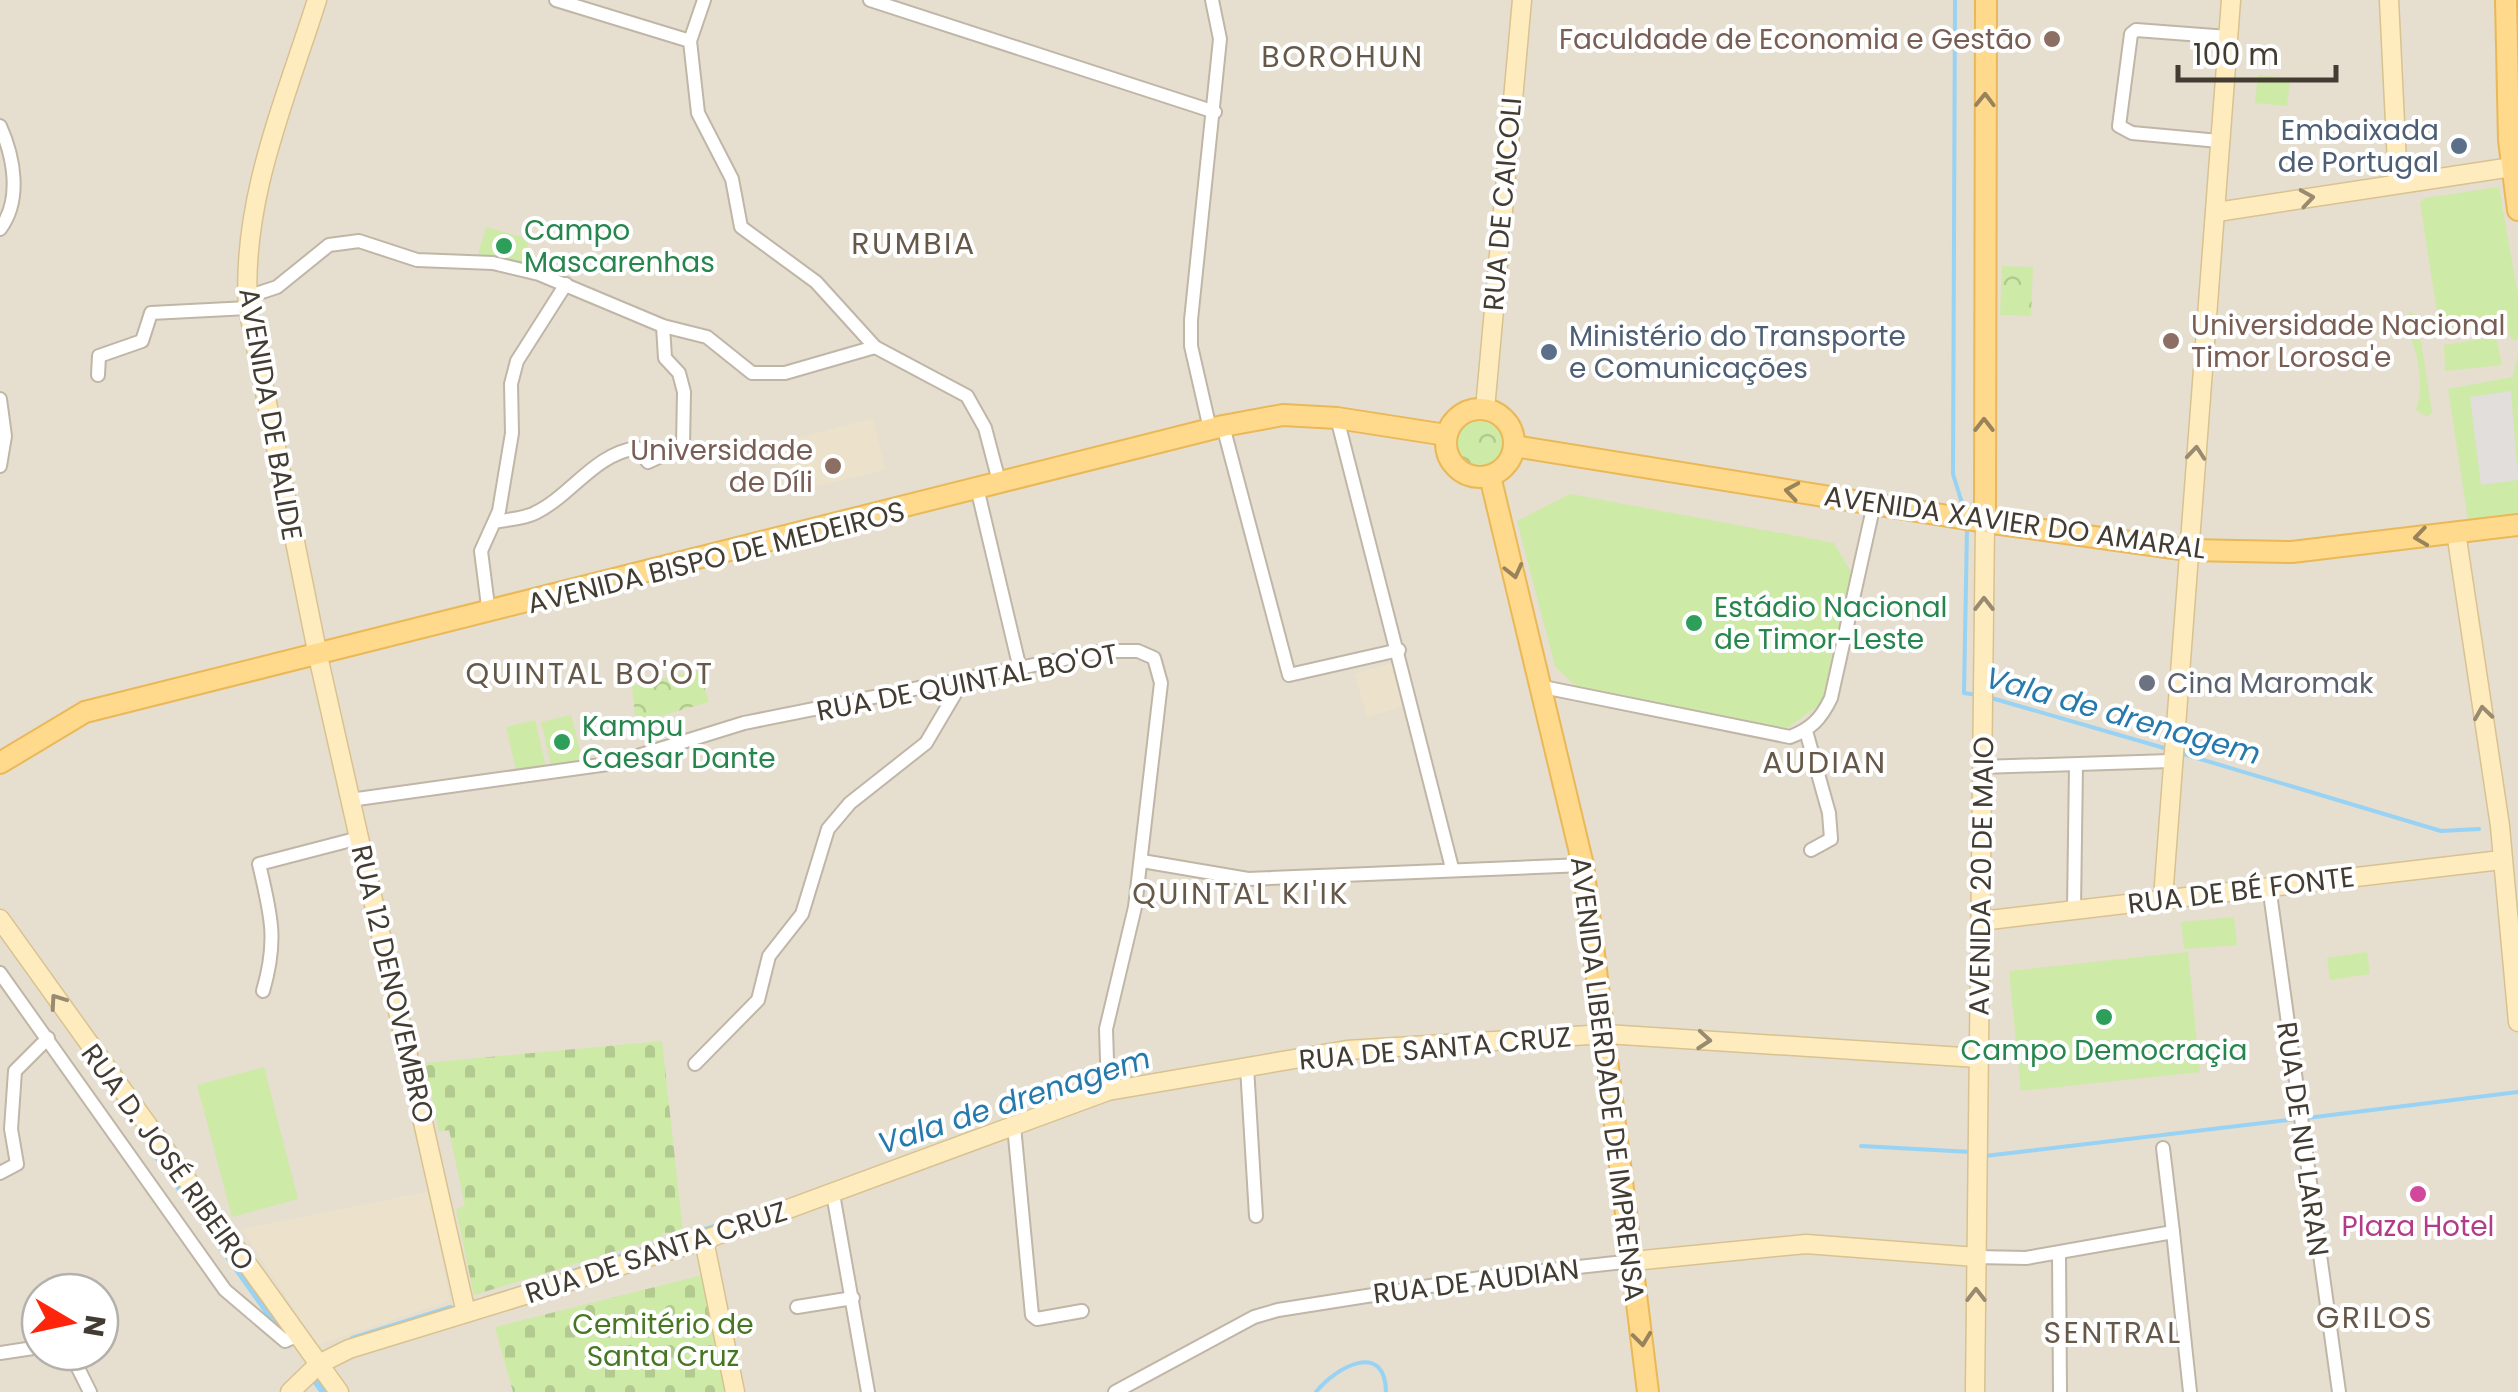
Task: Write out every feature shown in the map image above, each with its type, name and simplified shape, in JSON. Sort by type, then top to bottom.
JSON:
[{"type":"main road","name":"AVENIDA 20 DE MAIO","points":[[1984,522],[1986,0]]},
{"type":"main road","points":[[2506,0],[2512,167],[2518,210]]},
{"type":"main road","points":[[1485,409],[1503,418],[1514,446],[1507,464],[1490,476],[1470,476],[1453,465],[1446,436],[1456,418],[1485,409]]},
{"type":"main road","name":"AVENIDA BISPO DE MEDEIROS","points":[[0,763],[85,712],[978,492],[1217,428],[1283,415],[1337,418],[1446,436]]},
{"type":"main road","name":"AVENIDA XAVIER DO AMARAL","points":[[1514,446],[1957,518],[2188,550],[2292,552],[2518,525]]},
{"type":"main road","name":"AVENIDA LIBERDADE DE IMPRENSA","points":[[1490,476],[1583,866],[1648,1392]]},
{"type":"street","name":"AVENIDA DE BALIDE","points":[[317,0],[256,191],[245,266],[247,302],[318,656]]},
{"type":"street","points":[[556,0],[690,41]]},
{"type":"street","points":[[704,0],[690,41],[698,113],[732,179],[740,227],[816,282],[875,347],[967,396],[985,428],[1000,485]]},
{"type":"street","points":[[1212,0],[1220,39],[1216,112],[1191,346],[1289,675],[1399,650]]},
{"type":"street","name":"RUA DE CAICOLI","points":[[1485,409],[1522,0]]},
{"type":"street","points":[[2163,898],[2170,762],[2231,0]]},
{"type":"street","points":[[2389,0],[2398,184]]},
{"type":"street","points":[[879,1],[1216,112]]},
{"type":"street","points":[[2219,141],[2132,133],[2119,126],[2131,34],[2136,30],[2228,37]]},
{"type":"street","points":[[0,126],[8,146],[14,193],[0,229]]},
{"type":"street","points":[[2216,212],[2512,167]]},
{"type":"street","points":[[98,375],[99,356],[142,341],[152,313],[247,302],[277,287],[329,246],[342,241],[372,242],[417,260],[492,263],[566,284],[662,326],[706,337],[745,370],[760,374],[784,374],[875,347]]},
{"type":"street","points":[[488,606],[481,551],[495,522],[512,434],[510,398],[517,361],[566,284]]},
{"type":"street","points":[[495,522],[534,514],[594,466],[625,450],[637,448],[648,462],[683,446],[684,392],[678,373],[665,358],[662,326]]},
{"type":"street","points":[[0,400],[5,436],[0,466]]},
{"type":"street","points":[[1337,418],[1452,868]]},
{"type":"street","points":[[978,492],[1020,669]]},
{"type":"street","points":[[1543,687],[1790,737],[1806,731],[1822,717],[1831,698],[1874,504]]},
{"type":"street","name":"AVENIDA 20 DE MAIO","points":[[1975,1392],[1984,522]]},
{"type":"street","points":[[2456,532],[2499,818],[2518,1022]]},
{"type":"street","name":"RUA DE QUINTAL BO'OT","points":[[350,800],[616,763],[744,723],[1123,650],[1154,658],[1162,683],[1142,861],[1106,1030],[1108,1086]]},
{"type":"street","name":"RUA 12 DENOVEMBRO","points":[[318,656],[466,1313]]},
{"type":"street","points":[[695,1064],[758,1000],[769,956],[802,914],[828,830],[850,802],[926,743],[962,682]]},
{"type":"street","points":[[1806,731],[1829,813],[1831,839],[1811,850]]},
{"type":"street","points":[[1981,767],[2170,762]]},
{"type":"street","points":[[2074,909],[2076,765]]},
{"type":"street","points":[[263,991],[274,954],[274,926],[259,864],[358,838]]},
{"type":"street","name":"RUA DE BÉ FONTE","points":[[1981,921],[2501,860]]},
{"type":"street","points":[[1142,861],[1248,879],[1452,868],[1583,866]]},
{"type":"street","name":"RUA DE NU LARAN","points":[[2269,886],[2339,1392]]},
{"type":"street","name":"RUA D. JOSÉ RIBEIRO","points":[[0,919],[339,1392]]},
{"type":"street","points":[[0,973],[225,1290],[285,1342],[296,1336]]},
{"type":"street","name":"RUA DE SANTA CRUZ","points":[[298,1389],[320,1364],[349,1349],[704,1240],[1014,1126],[1108,1086],[1347,1050],[1606,1034],[1978,1058]]},
{"type":"street","points":[[0,1174],[17,1164],[11,1129],[15,1071],[48,1038]]},
{"type":"street","points":[[1247,1067],[1256,1216]]},
{"type":"street","points":[[1014,1126],[1032,1275],[1032,1315],[1037,1319],[1082,1310]]},
{"type":"street","points":[[2163,1148],[2190,1392]]},
{"type":"street","points":[[834,1194],[868,1392]]},
{"type":"street","points":[[1976,1258],[2059,1253],[2173,1232]]},
{"type":"street","points":[[704,1240],[735,1392]]},
{"type":"street","name":"RUA DE AUDIAN","points":[[1115,1392],[1254,1317],[1487,1277],[1806,1244],[1976,1258]]},
{"type":"street","points":[[2059,1253],[2060,1392]]},
{"type":"street","points":[[797,1308],[853,1298]]},
{"type":"shaded area","points":[[0,0],[2518,0],[2518,1392],[0,1392]]},
{"type":"shaded area","points":[[2511,391],[2518,480],[2481,485],[2470,397]]},
{"type":"shaded area","points":[[873,418],[885,470],[784,494],[772,445]]},
{"type":"shaded area","points":[[1395,662],[1407,705],[1367,717],[1355,674]]},
{"type":"shaded area","points":[[430,1191],[450,1301],[317,1345],[242,1229]]},
{"type":"green space","points":[[2258,75],[2290,78],[2287,106],[2255,103]]},
{"type":"green space","points":[[2499,187],[2518,296],[2518,340],[2512,340],[2504,323],[2440,331],[2420,203],[2425,198]]},
{"type":"green space","name":"Campo Mascarenhas","points":[[486,227],[529,239],[522,264],[478,254]]},
{"type":"green space","points":[[2002,266],[2033,267],[2031,316],[2000,315]]},
{"type":"green space","points":[[2410,312],[2417,316],[2432,412],[2427,417],[2416,410],[2420,389],[2418,365],[2402,323]]},
{"type":"green space","points":[[2496,337],[2502,365],[2445,371],[2444,345]]},
{"type":"green space","points":[[2518,353],[2518,513],[2468,520],[2448,389],[2513,377]]},
{"type":"green space","points":[[1478,417],[1497,425],[1505,444],[1497,463],[1478,471],[1459,463],[1451,444],[1459,425]]},
{"type":"green space","name":"Estádio Nacional de Timor-Leste","points":[[1570,494],[1834,543],[1855,579],[1826,700],[1783,731],[1580,690],[1555,666],[1517,521]]},
{"type":"green space","points":[[699,670],[709,702],[636,723],[632,686]]},
{"type":"green space","name":"Kampu Caesar Dante","points":[[571,715],[583,762],[552,769],[541,722]]},
{"type":"green space","points":[[535,720],[546,767],[517,774],[506,727]]},
{"type":"green space","points":[[2234,917],[2237,945],[2184,949],[2181,922]]},
{"type":"green space","name":"Campo Democraçia","points":[[2188,952],[2200,1072],[2021,1091],[2009,971]]},
{"type":"green space","points":[[2367,952],[2370,974],[2330,980],[2327,958]]},
{"type":"green space","points":[[662,1041],[683,1232],[662,1233],[662,1237],[474,1295],[456,1209],[465,1206],[449,1130],[439,1132],[425,1063]]},
{"type":"green space","points":[[264,1067],[298,1199],[232,1217],[197,1085]]},
{"type":"green space","name":"Cemitério de Santa Cruz","points":[[703,1275],[730,1392],[513,1392],[495,1327]]},
{"type":"waterway","name":"Vala de drenagem","points":[[1955,0],[1953,474],[1965,513]]},
{"type":"waterway","name":"Vala de drenagem","points":[[1967,528],[1964,693],[1978,695]]},
{"type":"waterway","name":"Vala de drenagem","points":[[1988,697],[2171,750]]},
{"type":"waterway","name":"Vala de drenagem","points":[[2180,753],[2441,831],[2479,829]]},
{"type":"waterway","name":"Vala de drenagem","points":[[2307,1118],[2518,1092]]},
{"type":"waterway","name":"Vala de drenagem","points":[[1985,1156],[2297,1119]]},
{"type":"waterway","name":"Vala de drenagem","points":[[1861,1146],[1971,1152]]},
{"type":"waterway","points":[[156,1151],[278,1323]]},
{"type":"waterway","name":"Vala de drenagem","points":[[705,1229],[734,1220]]},
{"type":"waterway","name":"Vala de drenagem","points":[[487,1298],[661,1243]]},
{"type":"waterway","name":"Vala de drenagem","points":[[352,1338],[451,1307]]},
{"type":"waterway","points":[[1316,1392],[1335,1374],[1358,1363],[1377,1367],[1384,1376],[1386,1392]]},
{"type":"waterway","points":[[315,1377],[326,1392]]},
{"type":"place","name":"Faculdade de Economia e Gestão","points":[[2052,39]]},
{"type":"place","name":"Embaixada de Portugal","points":[[2459,146]]},
{"type":"place","name":"Campo Mascarenhas","points":[[504,246]]},
{"type":"place","name":"Universidade Nacional Timor Lorosa'e","points":[[2171,341]]},
{"type":"place","name":"Ministério do Transporte e Comunicações","points":[[1549,352]]},
{"type":"place","name":"Universidade de Díli","points":[[833,466]]},
{"type":"place","name":"Estádio Nacional de Timor-Leste","points":[[1694,623]]},
{"type":"place","name":"Cina Maromak","points":[[2147,683]]},
{"type":"place","name":"Kampu Caesar Dante","points":[[562,742]]},
{"type":"place","name":"Campo Democraçia","points":[[2104,1017]]},
{"type":"place","name":"Plaza Hotel","points":[[2418,1194]]},
{"type":"district","name":"BOROHUN","points":[[1343,57]]},
{"type":"district","name":"RUMBIA","points":[[914,244]]},
{"type":"district","name":"QUINTAL BO'OT","points":[[590,674]]},
{"type":"district","name":"AUDIAN","points":[[1825,763]]},
{"type":"district","name":"QUINTAL KI'IK","points":[[1241,894]]},
{"type":"district","name":"GRILOS","points":[[2375,1318]]},
{"type":"district","name":"SENTRAL","points":[[2113,1333]]}]
